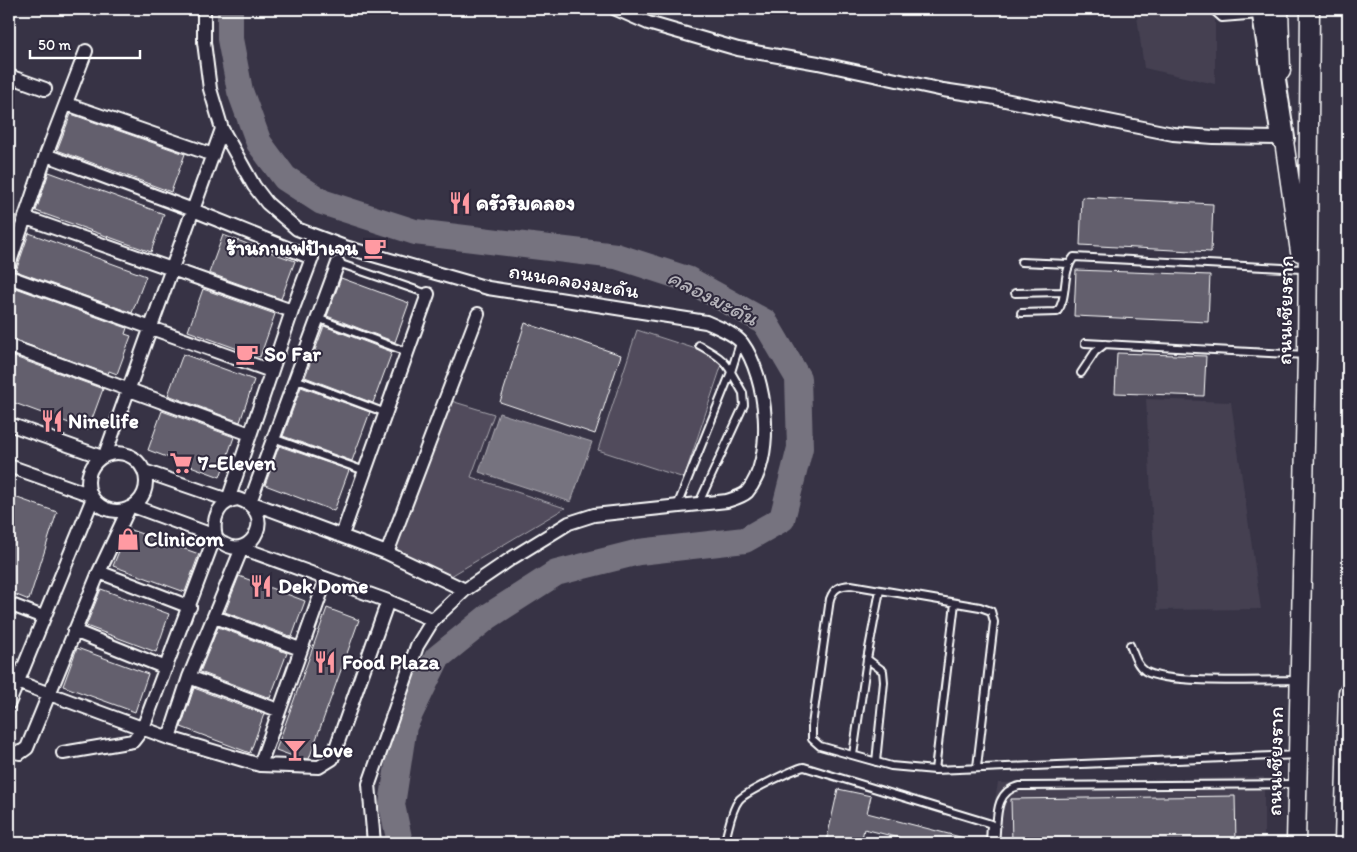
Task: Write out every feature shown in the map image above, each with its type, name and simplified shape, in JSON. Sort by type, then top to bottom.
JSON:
[{"type":"highway","points":[[1269,11],[1283,138]]},
{"type":"main road","name":"ถนนเชียงราก","points":[[1296,843],[1308,355],[1310,9]]},
{"type":"main road","points":[[1283,138],[1302,269],[1308,293]]},
{"type":"main road","points":[[1344,843],[1348,692]]},
{"type":"street","name":"ถนนคลองมะดัน","points":[[204,9],[204,42],[210,89],[222,129],[254,186],[267,203],[297,228],[345,247],[480,286],[706,322],[741,342]]},
{"type":"street","points":[[616,9],[648,23],[738,49],[818,63],[943,90],[990,97],[1173,134],[1213,138],[1283,138]]},
{"type":"street","points":[[9,265],[46,155],[86,51]]},
{"type":"street","points":[[9,76],[45,89]]},
{"type":"street","points":[[67,104],[213,155]]},
{"type":"street","points":[[9,703],[13,680],[44,617],[92,496],[88,481],[89,474],[92,467],[103,456],[222,129]]},
{"type":"street","points":[[46,155],[193,210],[312,258],[271,371],[228,500],[214,520],[215,536],[190,607],[143,728],[132,741],[63,753]]},
{"type":"street","points":[[26,218],[292,311]]},
{"type":"street","points":[[250,502],[338,263]]},
{"type":"street","points":[[9,277],[271,371]]},
{"type":"street","points":[[342,536],[428,294]]},
{"type":"street","points":[[387,553],[478,314]]},
{"type":"street","points":[[374,843],[370,784],[417,646],[432,620],[465,590],[569,523],[594,515],[727,501],[746,493],[756,476],[763,457],[764,403],[750,359],[741,342]]},
{"type":"street","points":[[9,346],[250,434]]},
{"type":"street","points":[[9,424],[103,456],[122,453],[130,456],[136,460],[144,471],[145,488],[142,496],[131,507],[99,572],[27,748],[20,753],[9,751]]},
{"type":"street","points":[[9,466],[92,496],[105,508],[122,511],[131,507],[215,536],[222,544],[242,548],[326,578],[432,620]]},
{"type":"street","points":[[144,471],[228,500],[238,499],[250,502],[342,536],[387,553],[465,590]]},
{"type":"street","points":[[168,738],[189,677],[242,548],[251,542],[258,519],[258,512],[250,502]]},
{"type":"street","points":[[99,572],[190,607]]},
{"type":"street","points":[[260,765],[326,578]]},
{"type":"street","points":[[13,680],[48,695],[168,738],[260,765],[318,767],[332,759],[388,601]]},
{"type":"street","points":[[9,604],[44,617]]},
{"type":"street","points":[[215,617],[300,649]]},
{"type":"street","points":[[74,631],[166,668]]},
{"type":"street","points":[[189,677],[278,710]]},
{"type":"lane","points":[[1212,9],[1222,18],[1269,11]]},
{"type":"lane","points":[[1021,313],[1057,312],[1062,306],[1068,264],[1074,257],[1086,256],[1302,269]]},
{"type":"lane","points":[[1021,262],[1068,264]]},
{"type":"lane","points":[[338,263],[428,294]]},
{"type":"lane","points":[[1015,292],[1064,292]]},
{"type":"lane","points":[[318,318],[407,352]]},
{"type":"lane","points":[[677,506],[731,372],[741,342]]},
{"type":"lane","points":[[1084,343],[1308,355]]},
{"type":"lane","points":[[1081,373],[1095,352],[1106,344]]},
{"type":"lane","points":[[698,504],[744,405],[743,394],[727,365],[718,356],[699,345]]},
{"type":"lane","points":[[295,379],[386,413]]},
{"type":"lane","points":[[273,438],[365,471]]},
{"type":"lane","points":[[977,767],[994,622],[991,611],[980,607],[851,585],[840,586],[834,590],[830,599],[812,724],[812,739],[820,746],[908,769],[935,770],[1298,755]]},
{"type":"lane","points":[[853,755],[867,659],[880,590]]},
{"type":"lane","points":[[935,770],[955,603]]},
{"type":"lane","points":[[1130,645],[1137,663],[1146,671],[1173,679],[1299,680]]},
{"type":"lane","points":[[867,659],[883,671],[884,682],[876,762]]},
{"type":"lane","points":[[725,840],[738,801],[746,792],[778,779],[794,769],[804,767],[991,824],[990,843]]},
{"type":"lane","points":[[996,843],[1000,797],[1008,788],[1019,786],[1297,784]]},
{"type":"shaded area","points":[[1136,9],[1215,9],[1215,84],[1144,68]]},
{"type":"shaded area","points":[[637,330],[724,358],[684,478],[598,450]]},
{"type":"shaded area","points":[[1146,399],[1231,402],[1261,609],[1157,610]]},
{"type":"shaded area","points":[[448,400],[494,414],[471,477],[565,508],[451,576],[392,548]]},
{"type":"shaded area","points":[[499,413],[592,442],[571,502],[479,472]]},
{"type":"shaded area","points":[[1264,777],[1264,843],[987,843],[998,783]]},
{"type":"building","points":[[71,114],[185,154],[171,192],[57,150]]},
{"type":"building","points":[[49,172],[164,214],[151,252],[36,211]]},
{"type":"building","points":[[1082,197],[1213,204],[1211,252],[1080,245]]},
{"type":"building","points":[[29,233],[146,276],[132,313],[16,271]]},
{"type":"building","points":[[223,235],[295,261],[281,299],[209,273]]},
{"type":"building","points":[[1076,270],[1210,275],[1208,322],[1074,316]]},
{"type":"building","points":[[341,278],[409,303],[395,342],[327,316]]},
{"type":"building","points":[[16,288],[127,328],[125,334],[131,336],[117,374],[109,371],[108,374],[9,338],[9,308]]},
{"type":"building","points":[[203,289],[275,314],[260,357],[188,331]]},
{"type":"building","points":[[525,323],[621,355],[595,434],[500,402]]},
{"type":"building","points":[[324,326],[392,352],[373,403],[305,377]]},
{"type":"building","points":[[1117,353],[1206,356],[1204,396],[1115,393]]},
{"type":"building","points":[[183,354],[254,380],[240,422],[168,395]]},
{"type":"building","points":[[9,355],[103,389],[88,430],[9,401]]},
{"type":"building","points":[[301,387],[370,412],[352,461],[283,436]]},
{"type":"building","points":[[162,411],[234,437],[220,477],[148,450]]},
{"type":"building","points":[[279,446],[349,470],[334,511],[265,485]]},
{"type":"building","points":[[9,495],[57,512],[29,600],[9,592]]},
{"type":"building","points":[[128,529],[199,554],[185,592],[113,566]]},
{"type":"building","points":[[239,576],[305,601],[292,637],[225,612]]},
{"type":"building","points":[[101,589],[169,614],[156,652],[86,626]]},
{"type":"building","points":[[327,608],[359,620],[309,759],[298,758],[276,750]]},
{"type":"building","points":[[218,627],[287,653],[270,698],[200,672]]},
{"type":"building","points":[[77,648],[148,674],[135,712],[63,686]]},
{"type":"building","points":[[194,688],[264,714],[250,753],[181,727]]},
{"type":"building","points":[[838,789],[871,796],[867,813],[968,839],[968,843],[920,843],[864,829],[861,843],[826,843]]},
{"type":"building","points":[[1235,796],[1236,843],[1012,843],[1011,799]]},
{"type":"waterway","name":"คลองมะดัน","points":[[230,9],[230,39],[240,91],[259,143],[285,178],[322,202],[415,232],[616,256],[687,279],[765,322],[798,378],[800,448],[782,519],[745,540],[639,552],[556,573],[489,616],[437,658],[404,726],[392,805],[400,843]]},
{"type":"place","name":"ครัวริมคลอง","points":[[460,203]]},
{"type":"place","name":"ร้านกาแฟป้าเจน","points":[[375,248]]},
{"type":"place","name":"So Far","points":[[247,354]]},
{"type":"place","name":"Ninelife","points":[[52,421]]},
{"type":"place","name":"7-Eleven","points":[[181,463]]},
{"type":"place","name":"Clinicom","points":[[128,539]]},
{"type":"place","name":"Dek Dome","points":[[261,586]]},
{"type":"place","name":"Food Plaza","points":[[325,662]]},
{"type":"place","name":"Love","points":[[295,750]]}]
